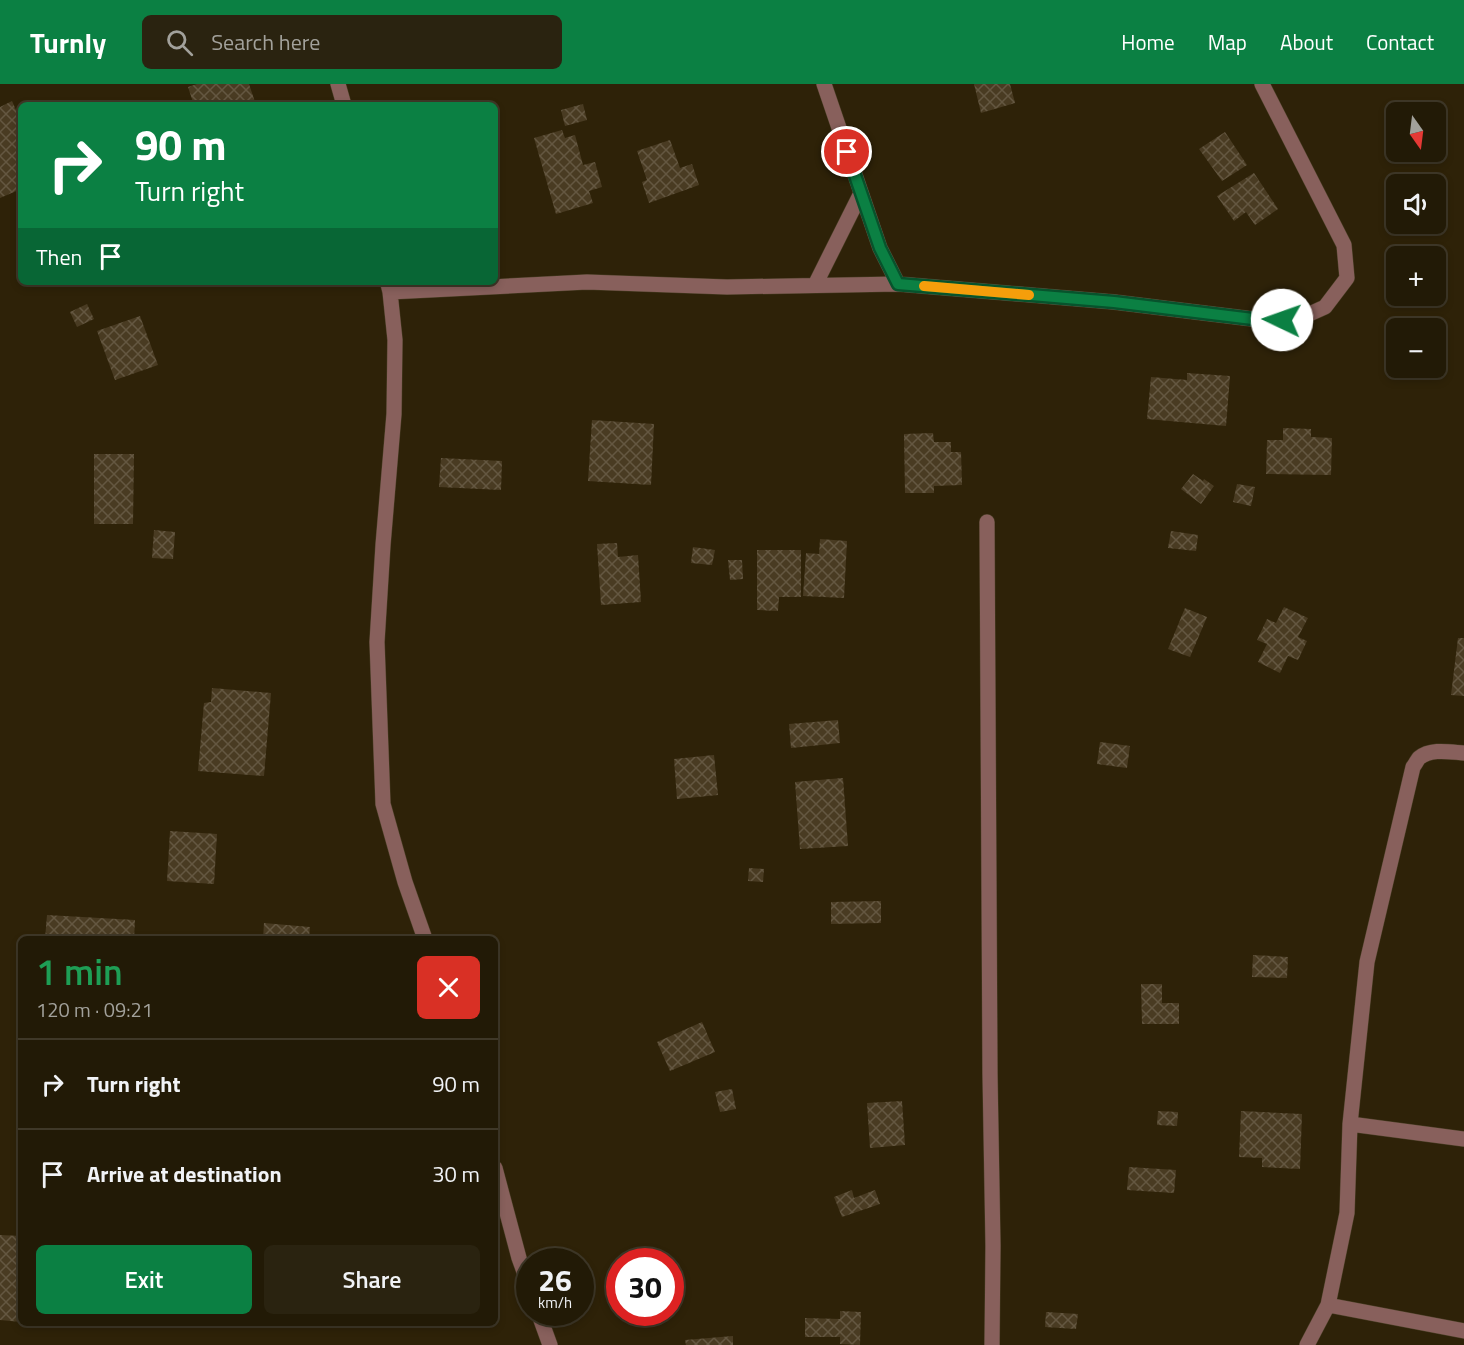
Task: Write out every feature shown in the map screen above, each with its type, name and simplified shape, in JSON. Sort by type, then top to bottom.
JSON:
[{"type":"street","points":[[338,84],[343,102]]},
{"type":"street","points":[[824,84],[880,248],[898,284]]},
{"type":"street","points":[[498,284],[587,282],[727,287],[898,284],[1114,302],[1269,321],[1296,320],[1325,307],[1347,278],[1344,245],[1262,84]]},
{"type":"street","points":[[815,285],[861,193]]},
{"type":"street","points":[[424,936],[405,882],[383,804],[377,642],[394,414],[395,340],[388,287],[468,285]]},
{"type":"street","points":[[987,522],[992,1345]]},
{"type":"street","points":[[1307,1345],[1328,1305],[1347,1213],[1350,1124],[1367,962],[1413,767],[1419,758],[1428,753],[1439,751],[1464,753]]},
{"type":"street","points":[[1350,1124],[1464,1139]]},
{"type":"street","points":[[498,1179],[516,1248]]},
{"type":"street","points":[[1328,1305],[1464,1330]]},
{"type":"street","points":[[543,1326],[550,1345]]},
{"type":"building","points":[[197,84],[249,84],[255,102],[193,102],[188,87]]},
{"type":"building","points":[[974,84],[1010,84],[1015,103],[981,113]]},
{"type":"building","points":[[12,101],[18,114],[18,190],[0,198],[0,107]]},
{"type":"building","points":[[583,104],[587,120],[565,126],[561,110]]},
{"type":"building","points":[[562,130],[565,138],[575,135],[583,165],[595,162],[602,187],[589,191],[593,203],[556,214],[534,138]]},
{"type":"building","points":[[1225,132],[1247,165],[1222,181],[1199,149]]},
{"type":"building","points":[[670,140],[680,168],[692,164],[699,185],[649,203],[642,182],[647,180],[637,151]]},
{"type":"building","points":[[1254,173],[1278,209],[1255,225],[1246,212],[1234,221],[1217,196]]},
{"type":"building","points":[[87,304],[94,319],[77,327],[70,312]]},
{"type":"building","points":[[140,316],[158,365],[115,380],[97,331]]},
{"type":"building","points":[[1187,373],[1230,376],[1226,426],[1147,419],[1151,377],[1187,380]]},
{"type":"building","points":[[592,420],[654,424],[651,485],[588,481]]},
{"type":"building","points":[[1283,428],[1311,429],[1311,437],[1332,438],[1331,475],[1266,474],[1267,440],[1283,440]]},
{"type":"building","points":[[933,433],[934,442],[951,442],[951,452],[961,452],[962,485],[934,486],[934,493],[905,493],[904,434]]},
{"type":"building","points":[[94,454],[134,454],[133,524],[94,524]]},
{"type":"building","points":[[441,458],[502,461],[501,490],[439,487]]},
{"type":"building","points":[[1193,474],[1214,486],[1201,504],[1181,489]]},
{"type":"building","points":[[1237,484],[1255,487],[1251,506],[1233,502]]},
{"type":"building","points":[[154,530],[175,532],[173,559],[152,558]]},
{"type":"building","points":[[1171,531],[1198,535],[1196,551],[1168,548]]},
{"type":"building","points":[[820,539],[847,541],[844,598],[803,596],[806,553],[819,554]]},
{"type":"building","points":[[617,543],[618,557],[638,555],[641,602],[601,605],[597,544]]},
{"type":"building","points":[[693,547],[715,550],[712,565],[691,563]]},
{"type":"building","points":[[757,550],[801,550],[801,597],[779,597],[778,611],[757,610]]},
{"type":"building","points":[[728,560],[742,560],[743,579],[730,580]]},
{"type":"building","points":[[1284,607],[1308,618],[1298,637],[1307,641],[1298,660],[1288,656],[1280,673],[1258,662],[1267,644],[1257,640],[1267,619],[1276,623]]},
{"type":"building","points":[[1185,608],[1207,617],[1190,657],[1168,649]]},
{"type":"building","points":[[1458,638],[1464,638],[1464,696],[1451,695]]},
{"type":"building","points":[[212,688],[271,693],[264,776],[198,771],[204,703],[211,702]]},
{"type":"building","points":[[838,720],[840,743],[791,748],[789,724]]},
{"type":"building","points":[[1100,742],[1130,746],[1127,768],[1097,764]]},
{"type":"building","points":[[714,755],[718,795],[677,799],[674,759]]},
{"type":"building","points":[[843,778],[848,846],[800,849],[795,782]]},
{"type":"building","points":[[170,831],[217,834],[214,884],[167,881]]},
{"type":"building","points":[[749,868],[764,869],[763,882],[748,881]]},
{"type":"building","points":[[881,901],[881,923],[831,924],[831,902]]},
{"type":"building","points":[[47,915],[135,920],[134,936],[45,936]]},
{"type":"building","points":[[264,923],[310,927],[309,936],[263,936]]},
{"type":"building","points":[[1253,955],[1288,957],[1287,978],[1252,977]]},
{"type":"building","points":[[1141,984],[1162,984],[1162,1003],[1179,1003],[1179,1024],[1142,1024]]},
{"type":"building","points":[[702,1022],[715,1052],[670,1071],[657,1042]]},
{"type":"building","points":[[732,1089],[736,1109],[720,1112],[715,1092]]},
{"type":"building","points":[[902,1101],[905,1145],[870,1148],[867,1103]]},
{"type":"building","points":[[1158,1111],[1178,1112],[1177,1126],[1157,1125]]},
{"type":"building","points":[[1241,1111],[1302,1114],[1300,1169],[1262,1167],[1262,1158],[1239,1157]]},
{"type":"building","points":[[1129,1167],[1176,1170],[1174,1193],[1127,1190]]},
{"type":"building","points":[[852,1190],[854,1198],[875,1190],[880,1204],[842,1217],[834,1197]]},
{"type":"building","points":[[0,1235],[18,1236],[18,1322],[0,1320]]},
{"type":"building","points":[[840,1311],[861,1312],[860,1345],[840,1344],[840,1337],[805,1337],[805,1318],[840,1319]]},
{"type":"building","points":[[1046,1312],[1078,1314],[1076,1329],[1045,1327]]},
{"type":"building","points":[[733,1336],[733,1345],[686,1345],[685,1340]]},
{"type":"slow traffic","points":[[924,286],[1029,295]]},
{"type":"route","points":[[847,152],[880,248],[898,284],[1114,302],[1269,321],[1282,320]]}]
